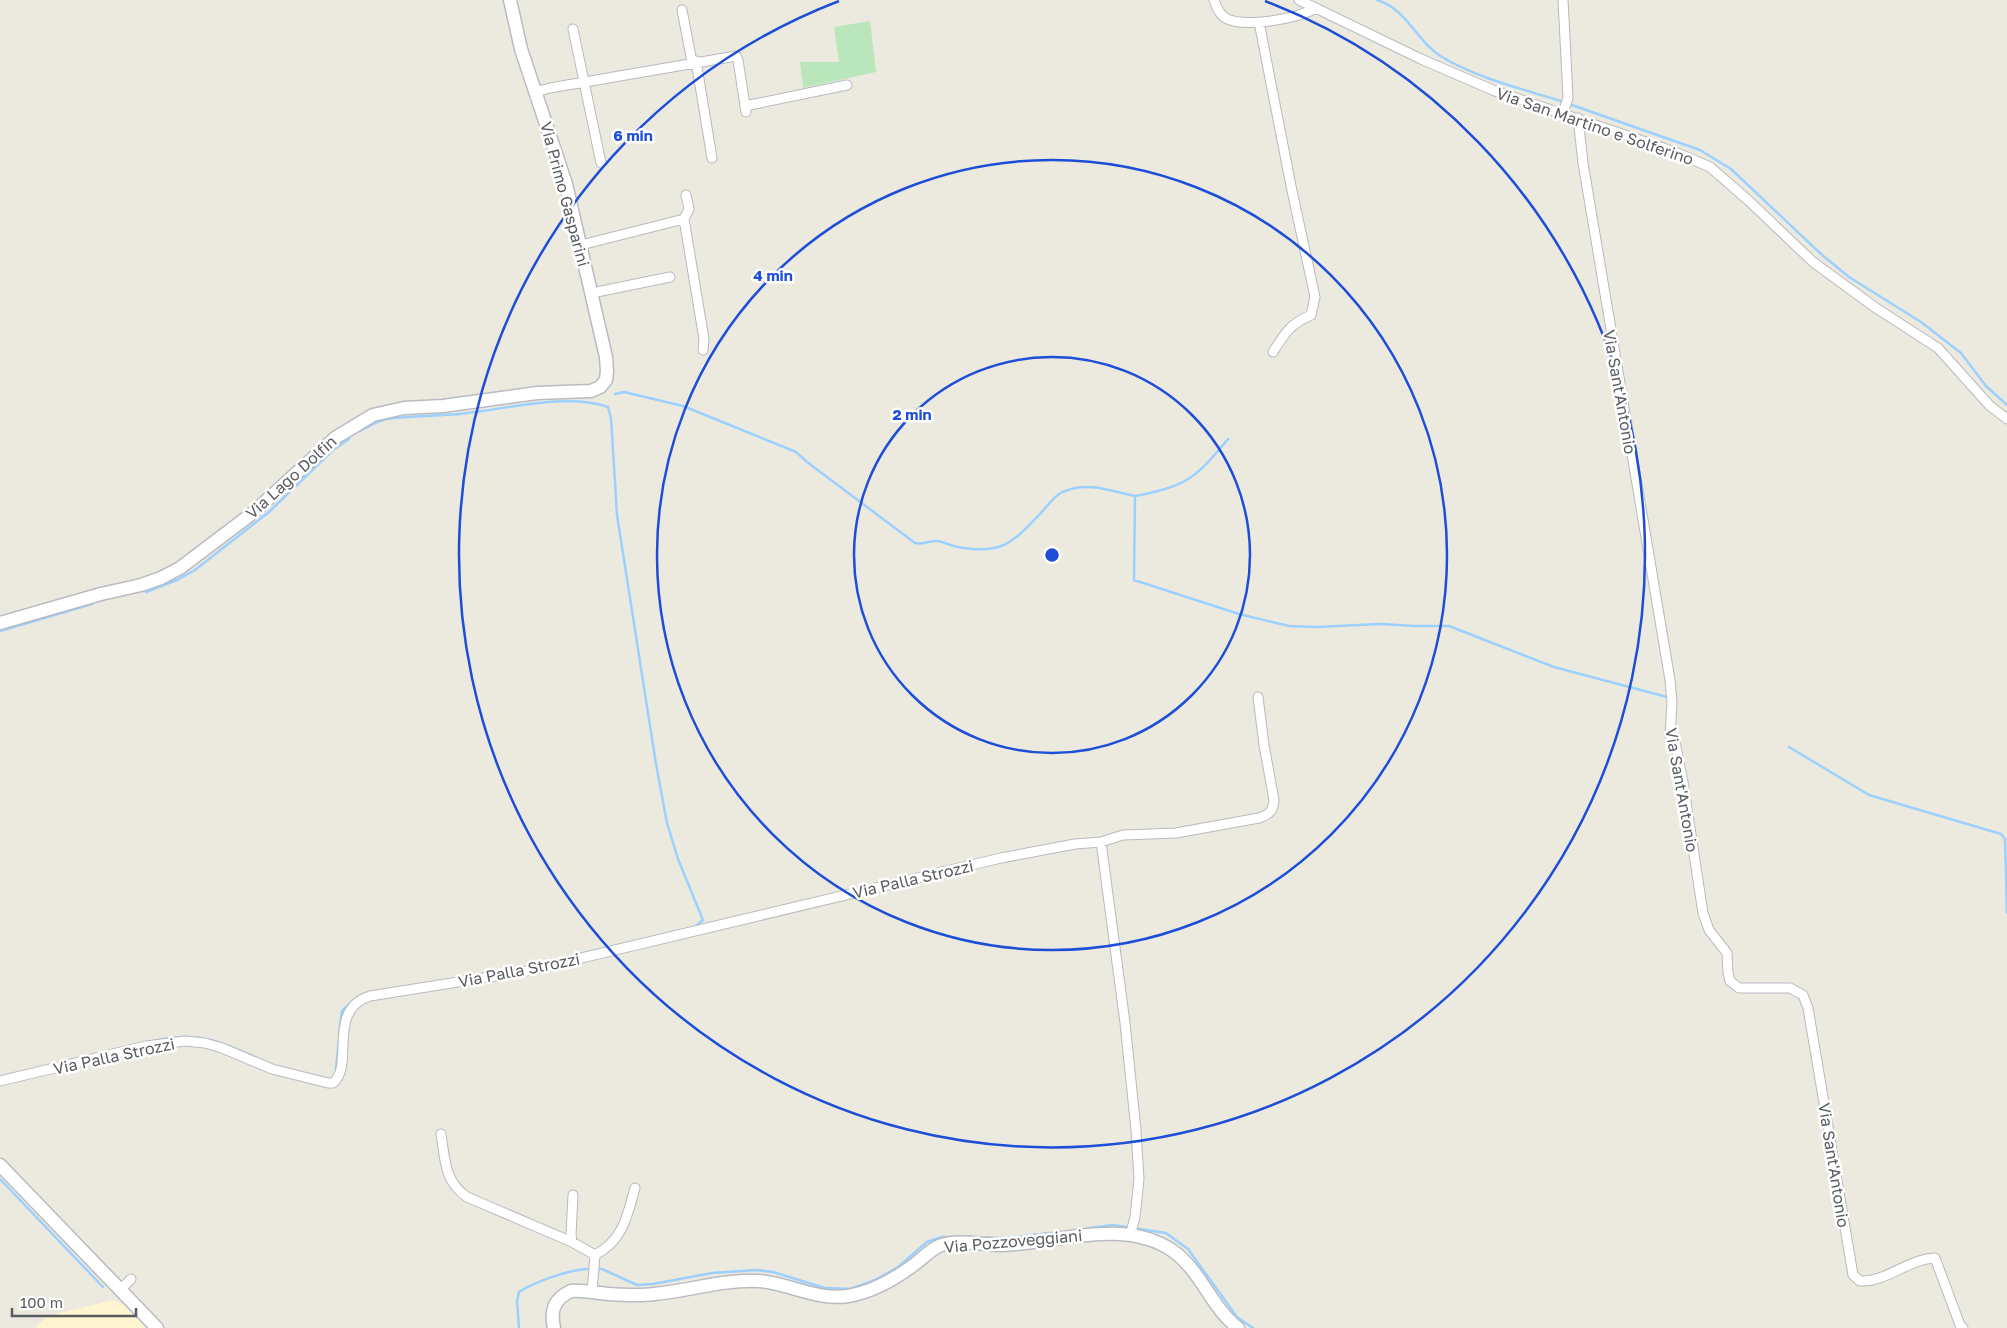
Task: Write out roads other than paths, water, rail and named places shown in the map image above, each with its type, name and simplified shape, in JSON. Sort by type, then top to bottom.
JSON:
[{"type":"street","name":"Via Primo Gasparini","points":[[510,0],[521,49],[558,157],[581,245],[607,371],[606,380],[600,387]]},
{"type":"street","points":[[1214,0],[1217,9],[1224,17],[1238,22],[1259,22],[1310,12],[1315,8]]},
{"type":"street","name":"Via San Martino e Solferino","points":[[1299,0],[1450,72],[1495,91],[1566,106],[1578,118],[1675,152],[1710,168],[1749,201],[1813,262],[1876,308],[1938,348],[1990,406],[2007,419]]},
{"type":"street","points":[[1563,0],[1566,106]]},
{"type":"street","points":[[682,10],[712,158]]},
{"type":"street","points":[[1259,22],[1315,297],[1310,315],[1286,330],[1273,352]]},
{"type":"street","points":[[573,29],[601,164]]},
{"type":"street","points":[[535,92],[736,56],[746,109],[847,85]]},
{"type":"street","name":"Via Sant'Antonio","points":[[1578,118],[1582,163],[1670,680],[1672,702],[1670,736],[1675,742],[1683,782],[1703,913],[1709,930],[1727,953],[1730,981],[1739,988],[1790,988],[1802,995],[1808,1008],[1853,1275],[1860,1281],[1871,1282],[1926,1259],[1936,1258],[1963,1328]]},
{"type":"street","points":[[686,195],[689,209],[684,219],[704,339],[703,350]]},
{"type":"street","points":[[581,245],[684,219]]},
{"type":"street","points":[[592,293],[670,277]]},
{"type":"street","name":"Via Lago Dolfin","points":[[0,623],[101,594],[141,585],[161,578],[180,568],[254,512],[334,438],[373,415],[404,408],[443,406],[537,393],[582,392],[600,387]]},
{"type":"street","name":"Via Palla Strozzi","points":[[0,1081],[146,1046],[185,1041],[205,1043],[272,1069],[333,1083],[340,1074],[348,1013],[355,1004],[370,996],[527,971],[1001,858],[1075,844],[1101,842],[1123,835],[1176,833],[1259,818],[1270,813],[1273,809],[1274,800],[1258,697]]},
{"type":"street","points":[[1101,842],[1133,1097],[1139,1179],[1134,1219],[1130,1232]]},
{"type":"street","points":[[441,1134],[447,1171],[457,1190],[467,1197],[572,1242],[595,1258]]},
{"type":"street","points":[[0,1165],[126,1284],[157,1328]]},
{"type":"street","points":[[592,1288],[595,1258],[616,1240],[626,1220],[635,1188]]},
{"type":"street","points":[[572,1242],[574,1195]]},
{"type":"street","name":"Via Pozzoveggiani","points":[[554,1328],[552,1314],[555,1302],[563,1295],[572,1291],[592,1288],[630,1295],[655,1294],[720,1283],[759,1281],[820,1295],[847,1297],[887,1283],[929,1252],[948,1244],[1004,1245],[1095,1234],[1130,1232],[1160,1243],[1174,1251],[1192,1269],[1225,1317],[1238,1328]]},
{"type":"waterway","points":[[1377,0],[1396,10],[1425,43],[1442,57],[1456,65],[1517,88],[1564,102]]},
{"type":"waterway","points":[[1569,104],[1700,150],[1731,169],[1821,254],[1849,277],[1921,322],[1961,353],[1986,386],[2007,405]]},
{"type":"waterway","points":[[615,394],[624,392],[683,406],[796,452],[915,543],[938,541],[977,549],[998,547],[1007,544],[1022,532],[1059,494],[1076,488],[1093,487],[1135,496],[1134,580],[1239,614],[1289,626],[1317,627],[1380,624],[1449,626],[1554,667],[1667,697]]},
{"type":"waterway","points":[[360,431],[386,419],[459,414],[535,403],[574,401],[608,407],[611,418],[617,515],[656,764],[667,823],[678,859],[703,920],[696,926]]},
{"type":"waterway","points":[[146,592],[177,580],[195,570],[269,512],[333,450],[349,439]]},
{"type":"waterway","points":[[1135,496],[1167,489],[1189,479],[1207,463],[1228,439]]},
{"type":"waterway","points":[[0,631],[92,604]]},
{"type":"waterway","points":[[1789,747],[1869,795],[2001,834],[2005,839],[2007,913]]},
{"type":"waterway","points":[[541,963],[674,932]]},
{"type":"waterway","points":[[339,1034],[342,1011],[354,1000]]},
{"type":"waterway","points":[[154,1041],[169,1038],[197,1037],[222,1043],[261,1060]]},
{"type":"waterway","points":[[336,1069],[339,1039]]},
{"type":"waterway","points":[[0,1179],[103,1287]]},
{"type":"waterway","points":[[1089,1228],[1113,1225],[1166,1233],[1188,1249],[1237,1317],[1253,1328]]},
{"type":"waterway","points":[[597,1269],[602,1269],[637,1285],[653,1284],[712,1273],[757,1270],[773,1272],[825,1288],[850,1289],[875,1280],[898,1267],[927,1242],[942,1237],[1008,1238],[1049,1233]]},
{"type":"waterway","points":[[519,1328],[517,1301],[519,1292],[554,1276],[591,1269]]}]
